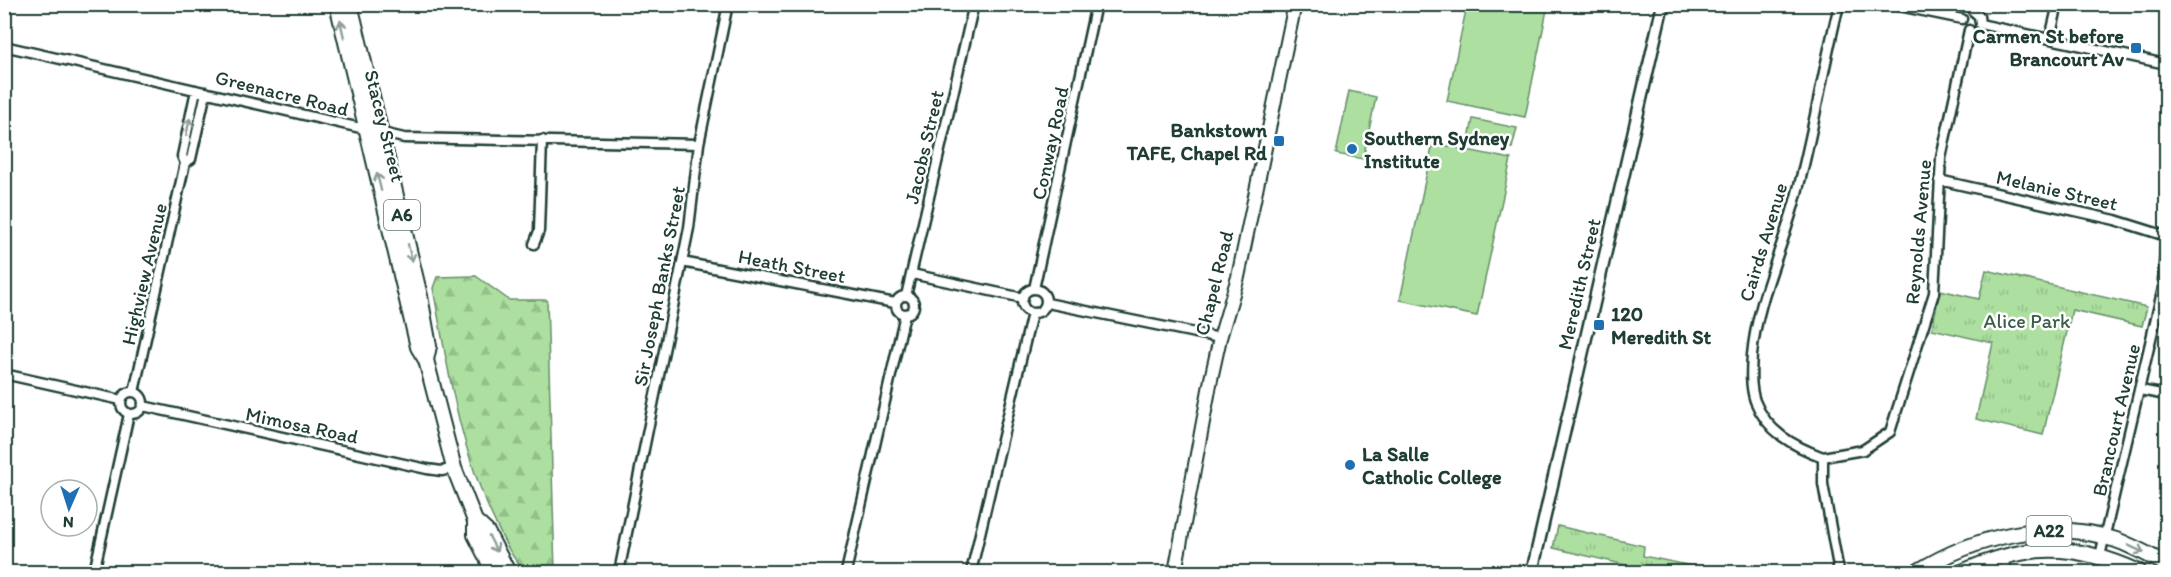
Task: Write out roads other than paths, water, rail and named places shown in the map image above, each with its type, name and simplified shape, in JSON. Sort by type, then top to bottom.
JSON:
[{"type":"highway","name":"Stacey Street","points":[[337,4],[418,347],[426,360],[454,468],[475,522],[475,535],[494,573]]},
{"type":"highway","name":"Stacey Street","points":[[350,4],[420,296],[429,346],[426,360]]},
{"type":"highway","name":"Stacey Street","points":[[475,522],[487,532],[508,573]]},
{"type":"highway","name":"A22","points":[[1917,573],[1961,551],[2016,533],[2051,530],[2106,537],[2166,564]]},
{"type":"highway","name":"A22","points":[[1962,573],[2002,556],[2040,549],[2068,550],[2100,556],[2139,573]]},
{"type":"main road","name":"Chapel Road","points":[[1175,573],[1220,338],[1238,277],[1295,4]]},
{"type":"street","name":"Sir Joseph Banks Street","points":[[620,573],[689,228],[699,144],[728,4]]},
{"type":"street","name":"Jacobs Street","points":[[906,296],[974,4]]},
{"type":"street","name":"Conway Road","points":[[1034,289],[1096,4]]},
{"type":"street","name":"Meredith Street","points":[[1532,573],[1663,4]]},
{"type":"street","points":[[1837,5],[1844,4]]},
{"type":"street","points":[[1889,4],[1962,19]]},
{"type":"street","points":[[2050,38],[2058,4]]},
{"type":"street","name":"Cairds Avenue","points":[[1823,457],[1800,449],[1782,438],[1765,421],[1755,400],[1752,368],[1754,338],[1760,307],[1796,198],[1837,5]]},
{"type":"street","points":[[1973,8],[1980,16],[1980,24],[1974,30],[1969,30],[1962,25],[1962,19],[1973,8]]},
{"type":"street","points":[[1980,24],[2166,64]]},
{"type":"street","name":"Reynolds Avenue","points":[[1823,457],[1863,450],[1890,432],[1934,293],[1941,158],[1969,30]]},
{"type":"street","name":"Greenacre Road","points":[[4,46],[404,138],[699,144]]},
{"type":"street","name":"Highview Avenue","points":[[134,392],[185,163],[182,156],[196,90]]},
{"type":"street","name":"Highview Avenue","points":[[185,163],[191,159],[206,92]]},
{"type":"street","points":[[534,244],[539,231],[542,140]]},
{"type":"street","name":"Melanie Street","points":[[1939,180],[2115,220],[2166,235]]},
{"type":"street","name":"Brancourt Avenue","points":[[2162,290],[2166,235]]},
{"type":"street","name":"Heath Street","points":[[682,262],[895,303]]},
{"type":"street","points":[[912,274],[1023,298]]},
{"type":"street","name":"Brancourt Avenue","points":[[2100,556],[2166,275]]},
{"type":"street","points":[[1032,313],[1023,306],[1023,298],[1027,291],[1034,289],[1042,291],[1047,303]]},
{"type":"street","points":[[906,296],[913,301],[914,307],[905,315],[897,311],[895,303],[901,297],[906,296]]},
{"type":"street","points":[[1047,303],[1220,338]]},
{"type":"street","points":[[1032,313],[1043,310],[1047,303]]},
{"type":"street","points":[[971,573],[1032,313]]},
{"type":"street","points":[[846,573],[905,315]]},
{"type":"street","points":[[4,374],[121,400]]},
{"type":"street","points":[[2140,390],[2166,395]]},
{"type":"street","points":[[134,392],[141,397],[143,406],[136,413],[129,414],[123,409],[121,400],[126,394],[134,392]]},
{"type":"street","name":"Mimosa Road","points":[[143,406],[428,469],[442,471],[454,468]]},
{"type":"street","points":[[94,573],[129,414]]},
{"type":"street","points":[[1823,457],[1823,484],[1839,573]]},
{"type":"street","name":"Stacey Street","points":[[479,544],[486,573]]},
{"type":"street","points":[[2002,556],[2007,573]]},
{"type":"place","name":"Carmen St before Brancourt Av","points":[[2136,48]]},
{"type":"place","name":"Bankstown TAFE, Chapel Rd","points":[[1279,141]]},
{"type":"place","name":"Southern Sydney Institute","points":[[1352,149]]},
{"type":"place","name":"120 Meredith St","points":[[1599,325]]},
{"type":"place","name":"La Salle Catholic College","points":[[1350,465]]},
{"type":"park label","name":"Alice Park","points":[[2027,321]]}]
